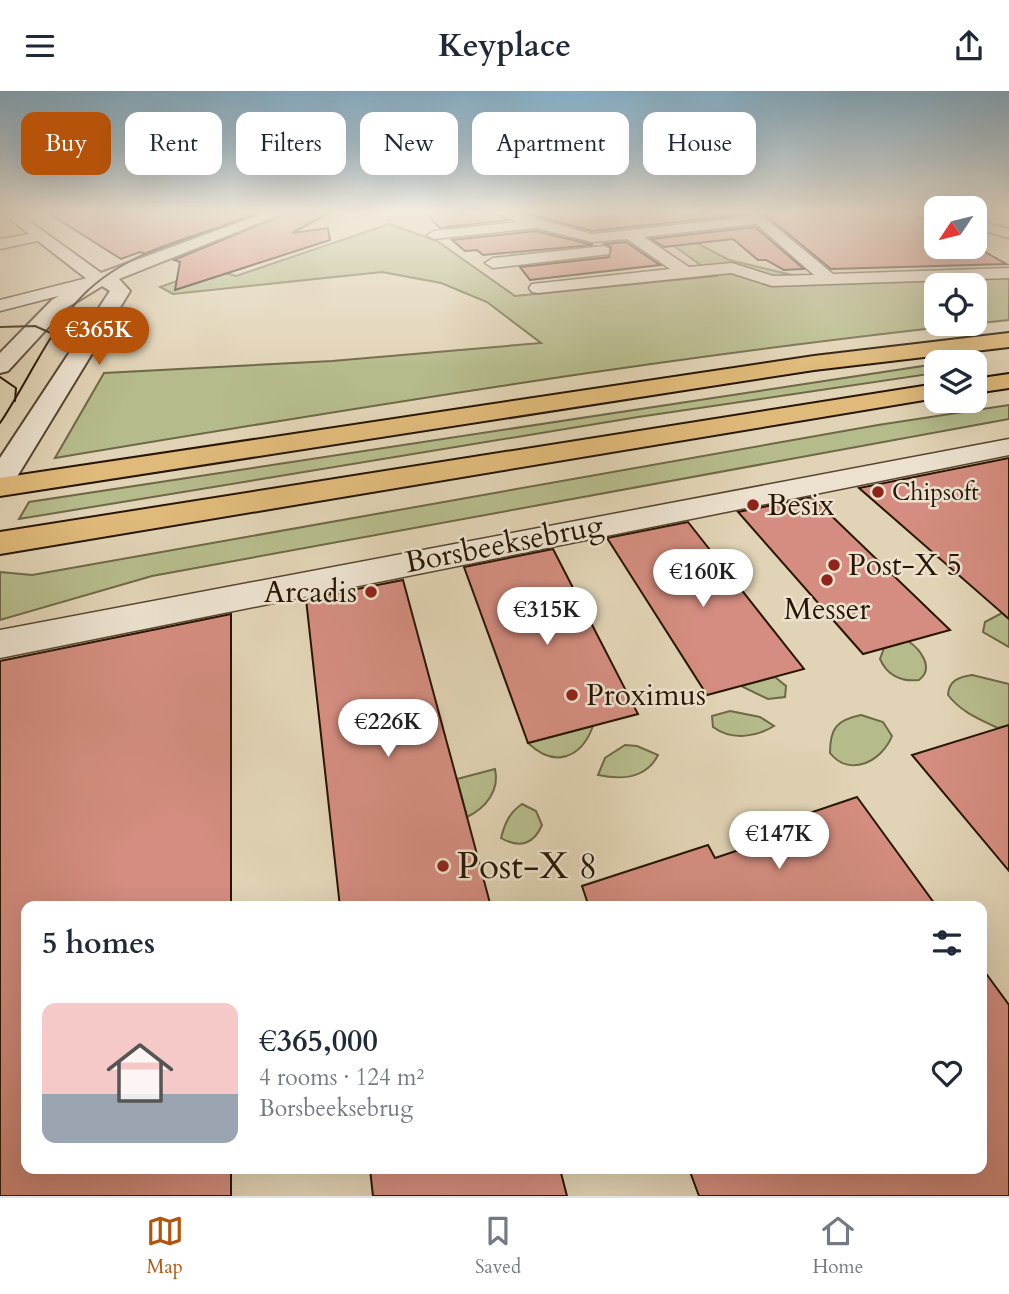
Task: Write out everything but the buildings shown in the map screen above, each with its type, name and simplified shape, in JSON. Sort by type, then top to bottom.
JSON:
[{"type":"highway","points":[[0,487],[814,363],[1009,340]]},
{"type":"highway","points":[[987,384],[1009,381]]},
{"type":"highway","points":[[0,543],[924,393]]},
{"type":"street","points":[[0,480],[33,432],[120,291],[113,283],[99,279],[80,265]]},
{"type":"street","points":[[0,306],[99,279],[134,265]]},
{"type":"street","points":[[97,328],[125,300],[149,265]]},
{"type":"street","points":[[675,265],[686,272]]},
{"type":"street","points":[[812,265],[828,278]]},
{"type":"street","points":[[538,288],[732,268],[772,281],[1009,273]]},
{"type":"street","points":[[0,366],[59,303],[99,279]]},
{"type":"street","points":[[59,303],[80,296],[95,297],[99,302],[97,328]]},
{"type":"street","name":"Borsbeeksebrug","points":[[0,644],[1009,447]]},
{"type":"green space","points":[[270,265],[470,265],[515,296],[716,276],[700,265],[748,265],[817,281],[924,278],[924,329],[531,381],[55,458],[104,373],[332,361],[541,343],[487,302],[441,283],[382,272],[173,294],[160,287],[211,269],[236,276]]},
{"type":"green space","points":[[1009,276],[1009,320],[987,323],[987,277]]},
{"type":"green space","points":[[924,366],[924,375],[638,417],[19,519],[29,502]]},
{"type":"green space","points":[[1009,405],[1009,419],[152,576],[0,620],[0,572],[32,575],[878,425],[957,413],[987,413],[987,408]]},
{"type":"green space","points":[[1002,613],[1009,619],[1009,647],[983,632],[985,622]]},
{"type":"green space","points":[[908,641],[921,654],[926,664],[924,675],[919,680],[906,680],[895,676],[880,659],[884,648]]},
{"type":"green space","points":[[972,675],[1009,684],[1009,725],[998,728],[965,711],[948,695],[950,686],[956,680]]},
{"type":"green space","points":[[775,677],[786,686],[785,697],[768,699],[741,686]]},
{"type":"green space","points":[[730,711],[760,717],[774,726],[760,733],[744,736],[728,734],[713,727],[712,716]]},
{"type":"green space","points":[[861,715],[883,722],[892,736],[881,753],[873,759],[856,765],[847,764],[830,753],[831,738],[840,723]]},
{"type":"green space","points":[[593,726],[581,746],[566,756],[547,756],[528,743]]},
{"type":"green space","points":[[625,745],[637,746],[658,755],[647,769],[632,776],[598,775],[605,758]]},
{"type":"green space","points":[[495,769],[495,784],[490,797],[480,809],[467,817],[457,779]]},
{"type":"green space","points":[[522,804],[536,811],[542,825],[535,837],[520,844],[501,838],[508,819]]},
{"type":"tram line","points":[[53,334],[75,304],[94,285],[125,265]]},
{"type":"tram line","points":[[0,327],[35,326],[53,334]]},
{"type":"tram line","points":[[15,397],[53,334]]},
{"type":"tram line","points":[[53,334],[55,344]]},
{"type":"tram line","points":[[0,377],[16,388],[15,397]]},
{"type":"tram line","points":[[0,423],[15,397]]},
{"type":"place","name":"Chipsoft","points":[[878,492]]},
{"type":"place","name":"Besix","points":[[753,505]]},
{"type":"place","name":"Post-X 5","points":[[834,565]]},
{"type":"place","name":"Messer","points":[[827,580]]},
{"type":"place","name":"Arcadis","points":[[371,592]]},
{"type":"place","name":"Proximus","points":[[572,695]]},
{"type":"place","name":"Post-X 8","points":[[443,866]]}]
